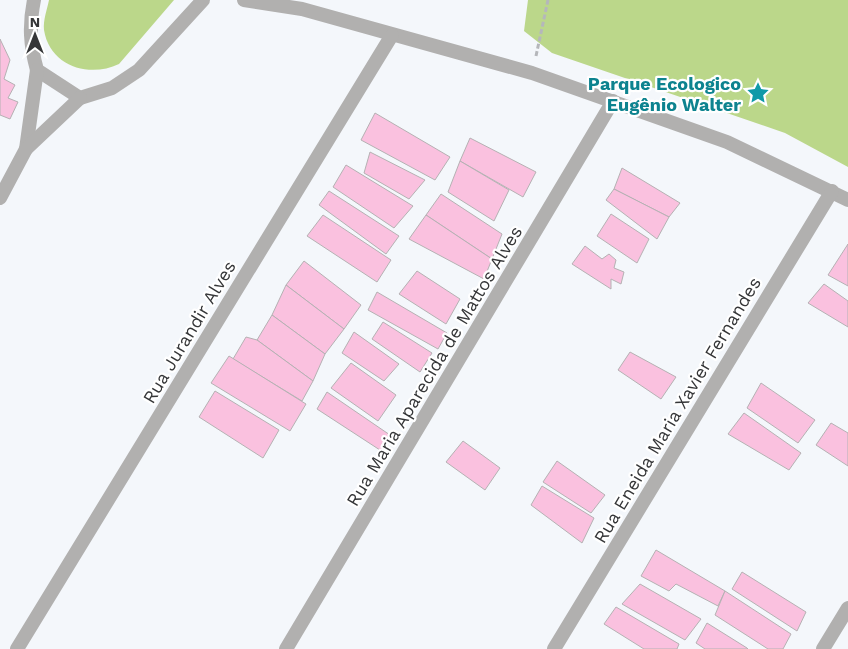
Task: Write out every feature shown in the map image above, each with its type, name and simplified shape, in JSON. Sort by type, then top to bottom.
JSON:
[{"type":"street","points":[[26,149],[37,70],[31,49],[30,24],[34,0]]},
{"type":"street","points":[[0,198],[26,149],[80,98],[112,88],[138,70],[203,0]]},
{"type":"street","points":[[244,0],[298,4],[392,35],[532,73],[727,142],[848,200]]},
{"type":"street","name":"Rua Jurandir Alves","points":[[17,649],[392,35]]},
{"type":"street","points":[[37,70],[80,98]]},
{"type":"street","name":"Rua Maria Aparecida de Mattos Alves","points":[[286,649],[613,102]]},
{"type":"street","name":"Rua Eneida Maria Xavier Fernandes","points":[[554,649],[832,191]]},
{"type":"street","points":[[823,649],[848,608]]},
{"type":"path","points":[[532,73],[548,0]]},
{"type":"green space","points":[[49,0],[174,0],[119,64],[96,70],[73,66],[63,61],[54,53],[48,43],[44,30]]},
{"type":"green space","name":"Parque Ecologico Eugênio Walter","points":[[528,0],[848,0],[848,167],[785,133],[552,53],[524,31]]},
{"type":"building","points":[[0,39],[10,60],[4,79],[15,85],[8,98],[18,102],[10,119],[0,115]]},
{"type":"building","points":[[375,113],[450,157],[435,180],[361,140]]},
{"type":"building","points":[[470,138],[536,172],[523,197],[460,161]]},
{"type":"building","points":[[370,152],[425,180],[409,199],[364,173]]},
{"type":"building","points":[[460,161],[509,190],[494,221],[448,192]]},
{"type":"building","points":[[346,165],[413,206],[394,228],[333,187]]},
{"type":"building","points":[[622,168],[680,203],[669,217],[614,189]]},
{"type":"building","points":[[614,189],[669,217],[657,239],[606,200]]},
{"type":"building","points":[[329,191],[399,236],[386,254],[319,205]]},
{"type":"building","points":[[441,194],[502,234],[492,259],[426,215]]},
{"type":"building","points":[[611,214],[649,239],[637,263],[597,236]]},
{"type":"building","points":[[323,215],[391,260],[377,282],[307,236]]},
{"type":"building","points":[[426,215],[492,259],[484,279],[409,239]]},
{"type":"building","points":[[848,244],[848,286],[828,275]]},
{"type":"building","points":[[585,246],[602,259],[609,254],[616,260],[614,268],[624,272],[621,284],[611,279],[611,289],[572,264]]},
{"type":"building","points":[[304,261],[361,305],[344,329],[286,285]]},
{"type":"building","points":[[417,271],[460,299],[446,324],[399,294]]},
{"type":"building","points":[[824,284],[848,301],[848,327],[808,303]]},
{"type":"building","points":[[286,285],[344,329],[325,354],[272,315]]},
{"type":"building","points":[[377,292],[447,333],[438,349],[368,310]]},
{"type":"building","points":[[272,315],[325,354],[313,381],[257,340]]},
{"type":"building","points":[[383,322],[432,353],[420,372],[372,339]]},
{"type":"building","points":[[354,332],[399,364],[384,381],[342,353]]},
{"type":"building","points":[[246,337],[257,340],[313,381],[302,401],[233,359]]},
{"type":"building","points":[[630,352],[676,377],[661,399],[618,370]]},
{"type":"building","points":[[229,356],[306,404],[290,431],[211,383]]},
{"type":"building","points":[[351,363],[396,395],[378,421],[331,388]]},
{"type":"building","points":[[761,383],[815,420],[798,443],[747,408]]},
{"type":"building","points":[[215,391],[279,430],[263,458],[199,417]]},
{"type":"building","points":[[327,392],[390,435],[383,452],[317,409]]},
{"type":"building","points":[[744,413],[801,453],[789,470],[728,434]]},
{"type":"building","points":[[831,423],[848,433],[848,466],[816,445]]},
{"type":"building","points":[[463,441],[500,468],[485,490],[446,462]]},
{"type":"building","points":[[557,461],[605,495],[591,513],[543,482]]},
{"type":"building","points":[[542,486],[594,518],[582,543],[531,505]]},
{"type":"building","points":[[656,550],[725,591],[718,606],[676,584],[669,591],[641,576]]},
{"type":"building","points":[[742,572],[806,612],[797,631],[732,589]]},
{"type":"building","points":[[640,584],[701,619],[685,640],[622,604]]},
{"type":"building","points":[[725,591],[791,634],[783,649],[768,649],[715,615]]},
{"type":"building","points":[[616,607],[679,644],[677,649],[644,649],[604,624]]},
{"type":"building","points":[[707,623],[748,649],[705,649],[696,643]]},
{"type":"place","name":"Parque Ecologico Eugênio Walter","points":[[758,93]]}]
